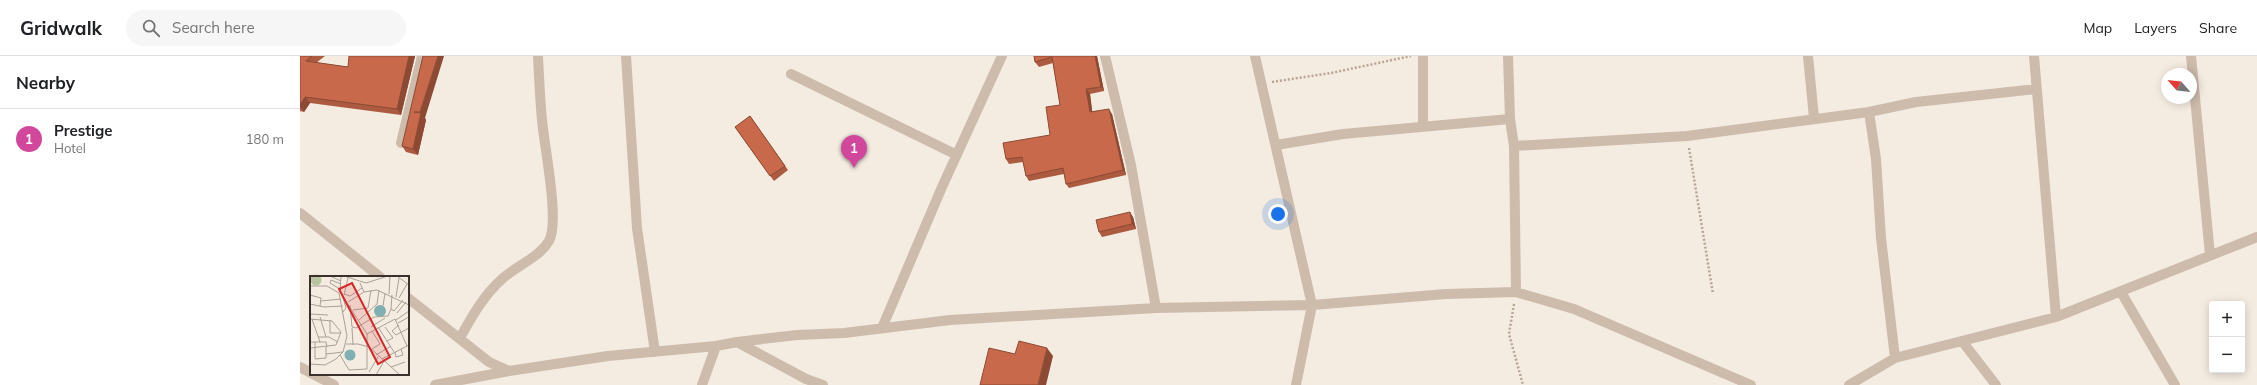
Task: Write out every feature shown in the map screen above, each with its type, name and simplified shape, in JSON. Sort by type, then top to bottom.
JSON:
[{"type":"street","points":[[401,143],[422,56]]},
{"type":"street","points":[[460,338],[474,313],[491,289],[511,271],[538,254],[550,240],[552,194],[542,120],[538,56]]},
{"type":"street","points":[[626,56],[637,228],[655,352]]},
{"type":"street","points":[[882,328],[957,155],[1002,56]]},
{"type":"street","points":[[1105,56],[1131,165],[1156,308]]},
{"type":"street","points":[[1256,56],[1312,305],[1296,385]]},
{"type":"street","points":[[1423,56],[1423,127]]},
{"type":"street","points":[[1508,56],[1510,119],[1514,146],[1516,292]]},
{"type":"street","points":[[1808,56],[1814,118]]},
{"type":"street","points":[[2034,56],[2056,316]]},
{"type":"street","points":[[2191,56],[2210,255]]},
{"type":"street","points":[[791,74],[957,155]]},
{"type":"street","points":[[1514,146],[1687,136],[1814,118],[1869,112],[1916,102],[2036,89]]},
{"type":"street","points":[[1869,112],[1876,159],[1881,238],[1895,358]]},
{"type":"street","points":[[1276,145],[1313,138],[1510,119]]},
{"type":"street","points":[[300,213],[379,276]]},
{"type":"street","points":[[1849,385],[1895,358],[1932,347],[1962,341],[2056,316],[2121,292],[2257,237]]},
{"type":"street","points":[[435,385],[509,371],[608,356],[716,346],[737,342],[950,320],[1156,308],[1312,305],[1446,294],[1516,292],[1574,309],[1751,385]]},
{"type":"street","points":[[2121,292],[2175,385]]},
{"type":"street","points":[[409,299],[489,362],[509,371]]},
{"type":"street","points":[[1962,341],[1996,385]]},
{"type":"street","points":[[737,342],[806,379],[823,385]]},
{"type":"street","points":[[702,385],[716,346]]},
{"type":"street","points":[[316,375],[334,385]]},
{"type":"path","points":[[1262,84],[1332,73],[1411,56]]},
{"type":"path","points":[[1687,136],[1713,294]]},
{"type":"path","points":[[1516,292],[1509,334],[1522,385]]},
{"type":"building","points":[[300,56],[312,56],[306,61],[348,67],[349,56],[409,56],[397,109],[305,97],[300,105]]},
{"type":"building","points":[[423,56],[438,56],[420,112],[414,112],[421,113],[413,149],[402,146]]},
{"type":"building","points":[[1034,56],[1095,56],[1101,87],[1086,89],[1090,112],[1109,109],[1123,170],[1066,184],[1063,168],[1026,176],[1022,157],[1006,159],[1003,143],[1050,135],[1046,107],[1060,105],[1052,57],[1035,62]]},
{"type":"building","points":[[750,116],[785,166],[770,176],[735,127]]},
{"type":"building","points":[[1130,212],[1132,224],[1099,232],[1096,220]]},
{"type":"building","points":[[1019,341],[1047,348],[1038,385],[980,385],[989,348],[1015,354]]},
{"type":"place","name":"Prestige","points":[[854,168]]}]
